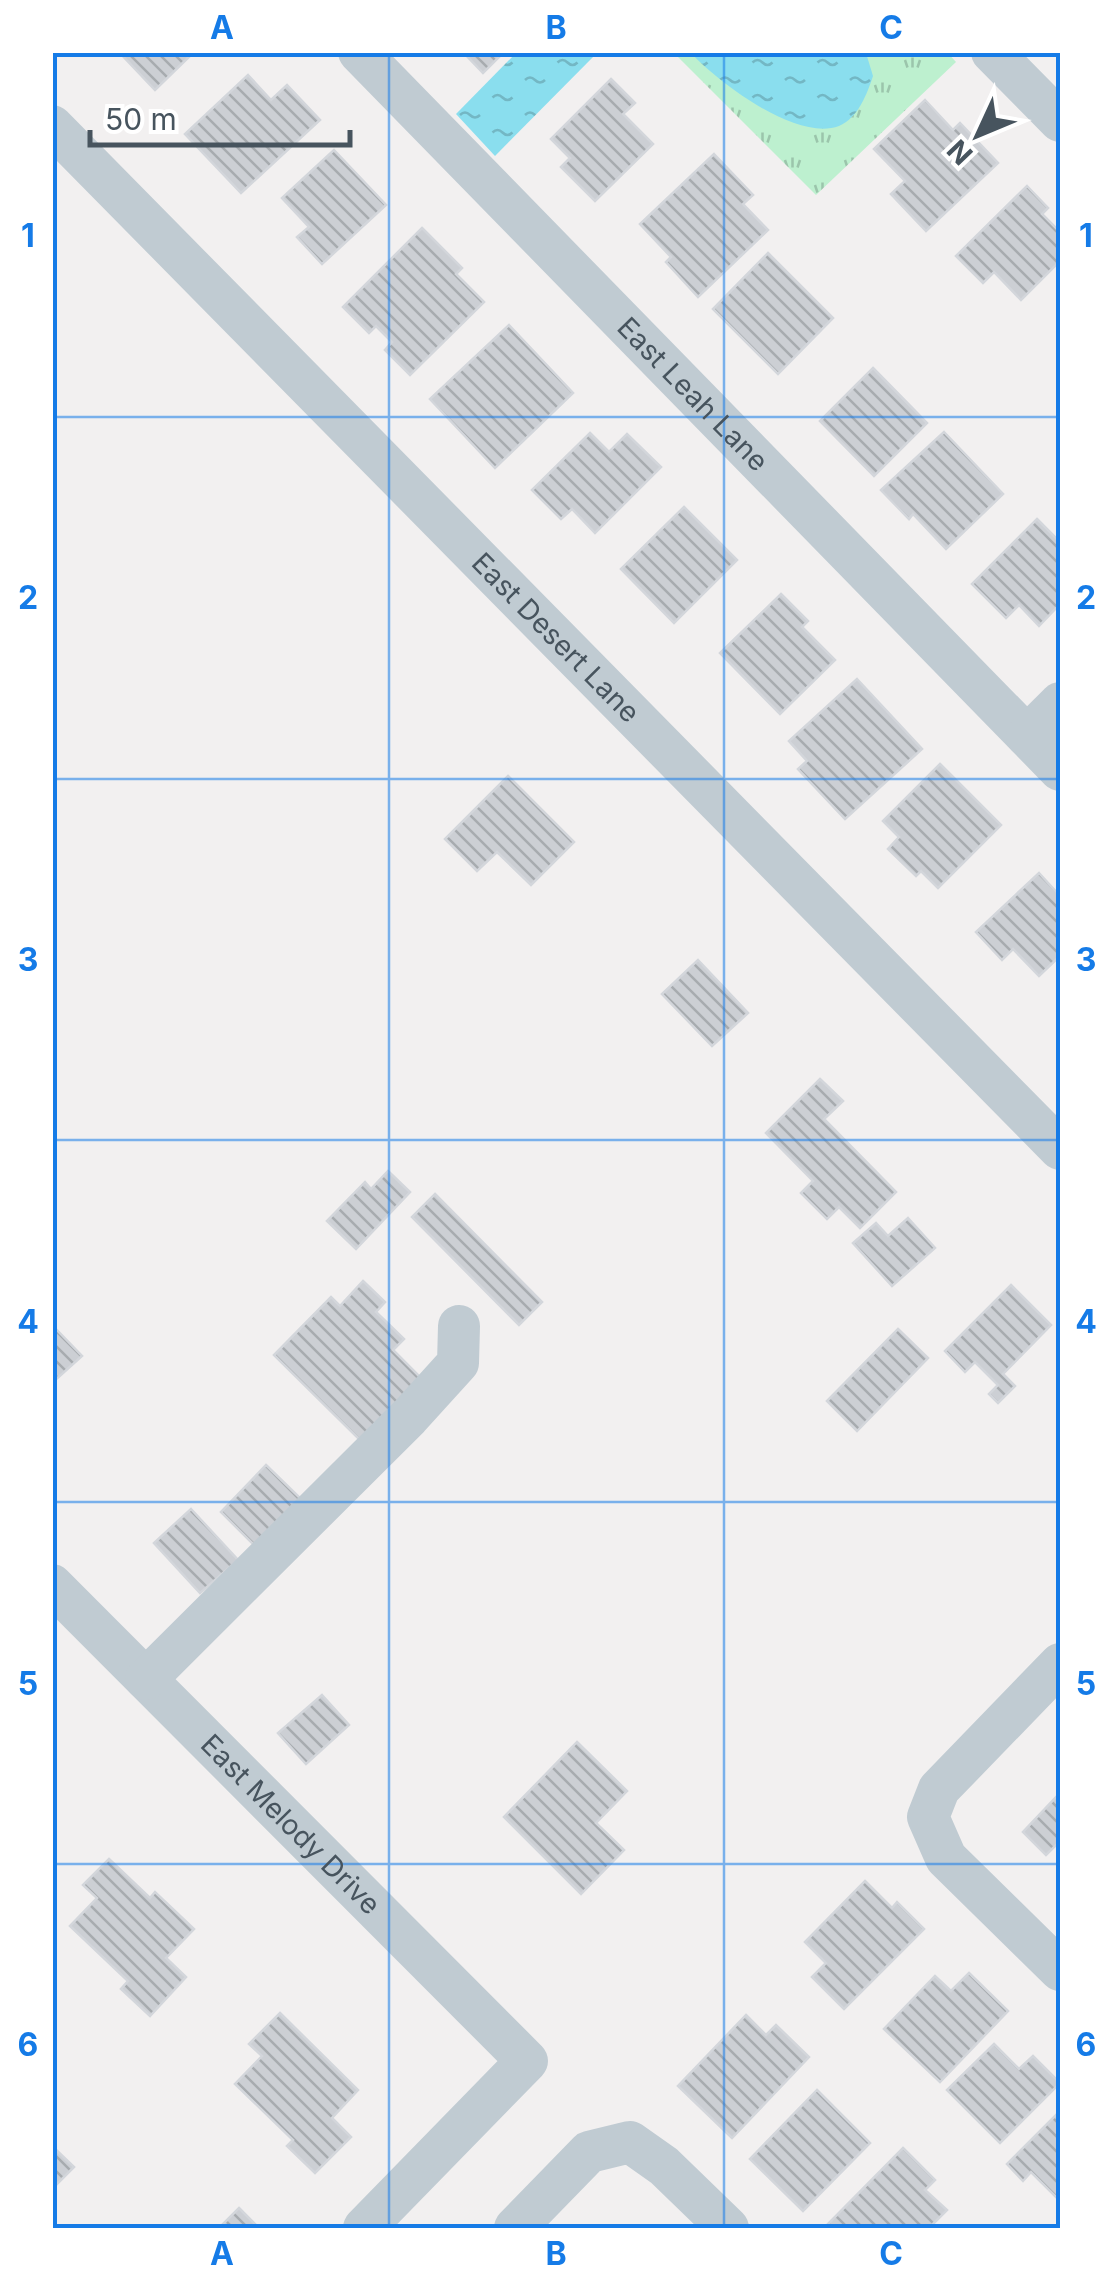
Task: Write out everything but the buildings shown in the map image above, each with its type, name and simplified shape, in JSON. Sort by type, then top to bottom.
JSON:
[{"type":"street","name":"East Leah Lane","points":[[358,52],[1060,770]]},
{"type":"street","points":[[992,52],[1060,121]]},
{"type":"street","name":"East Desert Lane","points":[[52,126],[1060,1149]]},
{"type":"street","points":[[1027,736],[1060,703]]},
{"type":"street","points":[[146,1678],[315,1512],[458,1363],[459,1326]]},
{"type":"street","name":"East Melody Drive","points":[[52,1585],[527,2061],[364,2228]]},
{"type":"street","points":[[1060,1664],[940,1788],[928,1818],[946,1858],[1060,1970]]},
{"type":"street","points":[[514,2228],[589,2152],[630,2142],[664,2166],[728,2228]]},
{"type":"green space","points":[[947,52],[956,62],[816,195],[674,53]]},
{"type":"water","points":[[516,53],[597,53],[495,156],[456,114]]},
{"type":"water","points":[[691,53],[866,53],[873,76],[857,111],[839,126],[821,129],[780,118],[759,106],[719,79]]}]
